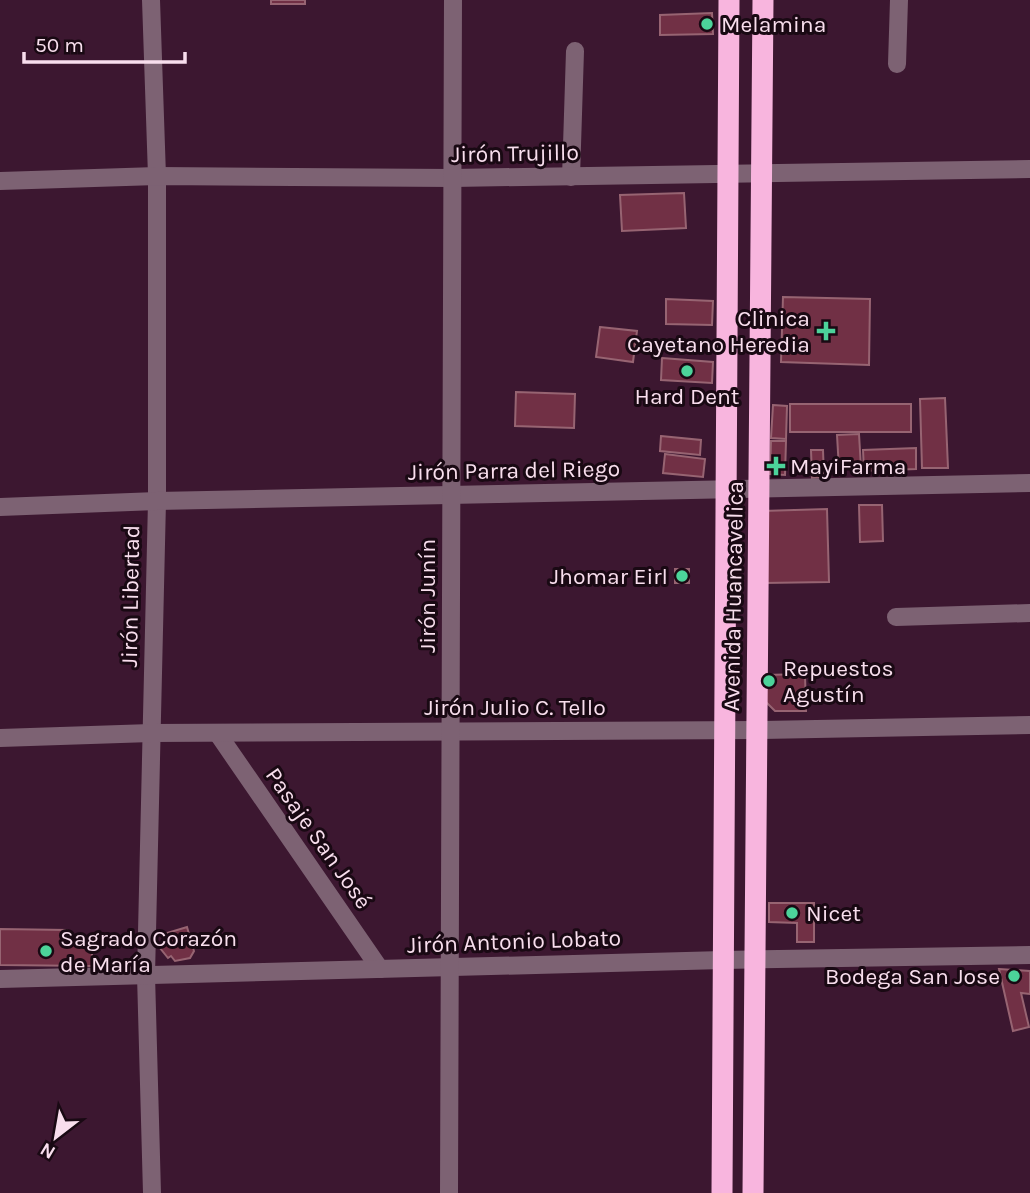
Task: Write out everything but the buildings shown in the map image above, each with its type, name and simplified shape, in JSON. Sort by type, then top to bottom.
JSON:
[{"type":"highway","name":"Avenida Huancavelica","points":[[722,1193],[729,0]]},
{"type":"highway","name":"Avenida Huancavelica","points":[[753,1193],[764,172],[763,0]]},
{"type":"street","name":"Jirón Libertad","points":[[150,0],[157,176],[157,501],[146,975],[152,1193]]},
{"type":"street","name":"Jirón Junín","points":[[449,1193],[453,0]]},
{"type":"street","points":[[897,64],[899,0]]},
{"type":"street","points":[[571,177],[575,51]]},
{"type":"street","name":"Jirón Trujillo","points":[[0,181],[157,176],[453,178],[1030,169]]},
{"type":"street","name":"Jirón Parra del Riego","points":[[0,507],[157,501],[1030,483]]},
{"type":"street","points":[[896,617],[1030,613]]},
{"type":"street","name":"Jirón Julio C. Tello","points":[[0,738],[151,733],[758,730],[1030,725]]},
{"type":"street","name":"Pasaje San José","points":[[218,734],[380,969]]},
{"type":"street","name":"Jirón Antonio Lobato","points":[[0,979],[450,966],[1030,955]]},
{"type":"place","name":"Melamina","points":[[707,24]]},
{"type":"place","name":"Clinica Cayetano Heredia","points":[[826,331]]},
{"type":"place","name":"Hard Dent","points":[[687,371]]},
{"type":"place","name":"MayiFarma","points":[[776,466]]},
{"type":"place","name":"Jhomar Eirl","points":[[682,576]]},
{"type":"place","name":"Repuestos Agustín","points":[[769,681]]},
{"type":"place","name":"Nicet","points":[[792,913]]},
{"type":"place","name":"Sagrado Corazón de María","points":[[46,951]]},
{"type":"place","name":"Bodega San Jose","points":[[1014,976]]}]
